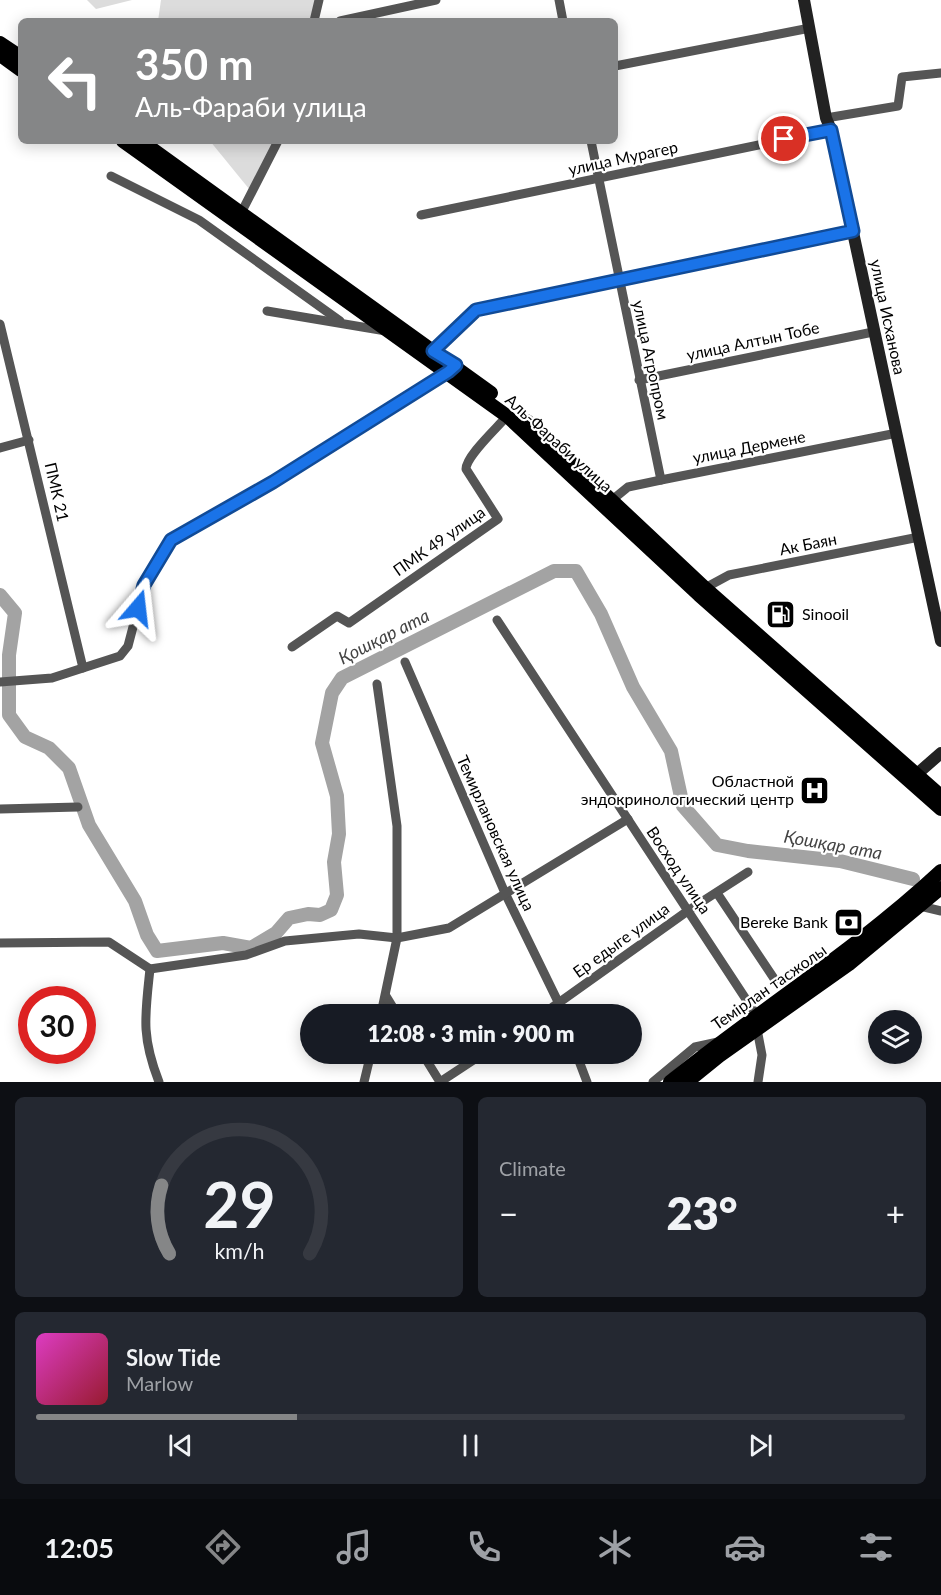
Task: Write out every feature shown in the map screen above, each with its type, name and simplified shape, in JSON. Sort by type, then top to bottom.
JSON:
[{"type":"main road","name":"улица Исханова","points":[[804,0],[828,124],[941,641]]},
{"type":"main road","points":[[0,43],[18,55]]},
{"type":"main road","points":[[0,55],[18,68]]},
{"type":"main road","name":"Аль-Фараби улица","points":[[128,144],[239,217],[433,351],[507,416],[699,595],[941,810]]},
{"type":"main road","name":"Аль-Фараби улица","points":[[145,144],[391,332],[452,369],[546,436],[705,588],[941,796]]},
{"type":"main road","points":[[917,774],[941,753]]},
{"type":"main road","name":"Темірлан тасжолы","points":[[687,1082],[941,871]]},
{"type":"main road","name":"Темірлан тасжолы","points":[[670,1082],[720,1041],[757,1023],[849,964],[941,888]]},
{"type":"street","points":[[315,18],[319,0]]},
{"type":"street","points":[[354,18],[436,0]]},
{"type":"street","points":[[559,0],[563,18]]},
{"type":"street","points":[[618,65],[810,28]]},
{"type":"street","name":"улица Мурагер","points":[[421,215],[600,178],[898,106],[902,77],[941,73]]},
{"type":"street","points":[[239,217],[276,144]]},
{"type":"street","name":"улица Агропром","points":[[592,144],[661,480]]},
{"type":"street","points":[[111,176],[199,220],[340,321]]},
{"type":"street","points":[[433,351],[476,310],[853,231]]},
{"type":"street","points":[[267,310],[340,321],[391,332]]},
{"type":"street","name":"ПМК 21","points":[[0,324],[83,668]]},
{"type":"street","name":"улица Алтын Тобе","points":[[639,380],[873,332]]},
{"type":"street","points":[[0,682],[52,678],[120,656],[128,646],[144,585],[171,540],[273,482],[452,369]]},
{"type":"street","name":"ПМК 49 улица","points":[[292,647],[337,616],[349,623],[498,519],[466,469],[466,463],[468,456],[483,444],[507,416]]},
{"type":"street","name":"улица Дермене","points":[[612,500],[628,488],[661,480],[897,433]]},
{"type":"street","points":[[0,448],[29,440]]},
{"type":"street","name":"Ак Баян","points":[[705,588],[729,575],[919,537]]},
{"type":"street","name":"Восход улица","points":[[497,620],[688,910],[757,1023]]},
{"type":"street","name":"Темирлановская улица","points":[[405,663],[505,893],[561,1003]]},
{"type":"street","points":[[377,684],[397,826],[397,938],[384,1004]]},
{"type":"street","points":[[0,809],[78,807]]},
{"type":"street","points":[[0,943],[109,942],[150,969],[246,956],[285,941],[359,934],[397,938],[449,928],[628,819]]},
{"type":"street","name":"Ер едыге улица","points":[[561,1003],[688,910],[748,872]]},
{"type":"street","points":[[717,893],[777,983]]},
{"type":"street","points":[[920,906],[941,911]]},
{"type":"street","points":[[150,969],[144,1019],[147,1052],[159,1082]]},
{"type":"street","points":[[386,996],[391,1004]]},
{"type":"street","points":[[757,1023],[762,1055],[759,1082]]},
{"type":"street","points":[[653,1082],[695,1047],[720,1041]]},
{"type":"street","points":[[364,1082],[368,1064]]},
{"type":"street","points":[[429,1064],[440,1082],[467,1064]]},
{"type":"street","points":[[580,1064],[587,1082]]},
{"type":"shaded area","points":[[87,0],[132,0],[96,9]]},
{"type":"shaded area","points":[[161,0],[319,0],[315,18],[158,18]]},
{"type":"shaded area","points":[[212,144],[277,144],[254,195]]},
{"type":"waterway","name":"Қошқар ата","points":[[0,595],[15,613],[9,655],[9,715],[25,737],[49,748],[69,768],[89,825],[135,901],[147,935],[157,951],[223,943],[251,948],[276,933],[289,918],[308,914],[320,915],[331,910],[337,895],[334,862],[339,834],[337,796],[322,743],[332,693],[342,678],[554,571],[576,571],[601,614],[633,687],[671,751],[683,806],[717,845],[748,851],[840,861],[913,879]]},
{"type":"place","name":"Sinooil","points":[[781,614]]},
{"type":"place","name":"Областной эндокринологический центр","points":[[815,790]]},
{"type":"place","name":"Bereke Bank","points":[[849,922]]},
{"type":"route","points":[[138,608],[144,585],[171,540],[273,482],[448,372],[456,365],[433,351],[476,310],[853,231],[831,130],[784,139]]}]
